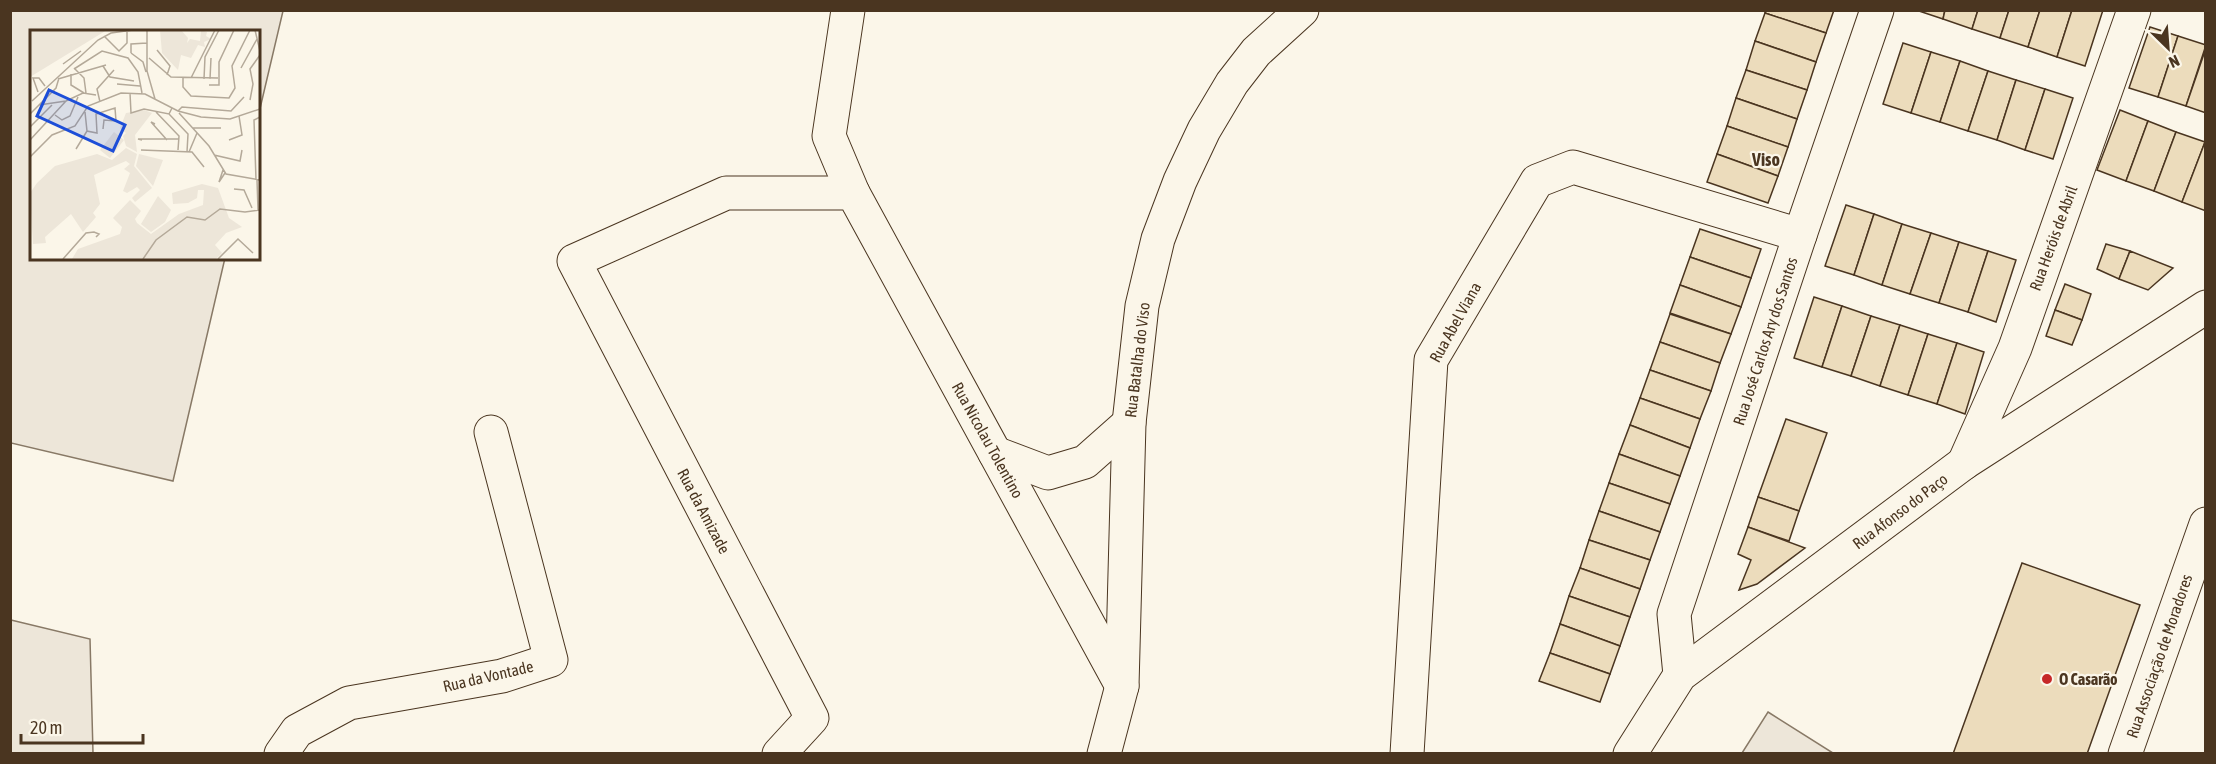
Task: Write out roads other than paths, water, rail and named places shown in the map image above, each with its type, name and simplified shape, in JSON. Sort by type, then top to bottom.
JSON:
[{"type":"street","name":"Rua Nicolau Tolentino","points":[[848,10],[829,136],[853,194],[1122,686]]},
{"type":"street","points":[[1256,52],[1269,10]]},
{"type":"street","name":"Rua Batalha do Viso","points":[[1104,753],[1122,686],[1129,423],[1142,306],[1158,239],[1180,181],[1204,130],[1233,83],[1256,52],[1302,10]]},
{"type":"street","name":"Rua José Carlos Ary dos Santos","points":[[1680,675],[1674,614],[1877,10]]},
{"type":"street","name":"Rua Heróis de Abril","points":[[1964,463],[2015,348],[2134,10]]},
{"type":"street","name":"Rua Abel Viana","points":[[1407,753],[1431,360],[1537,181],[1573,167],[1800,235]]},
{"type":"street","name":"Rua da Amizade","points":[[779,753],[812,718],[574,261],[726,193],[853,194]]},
{"type":"street","name":"Rua Afonso do Paço","points":[[1630,753],[1680,675],[1964,463],[2205,307]]},
{"type":"street","points":[[995,453],[1048,473],[1085,462],[1129,423]]},
{"type":"street","name":"Rua da Vontade","points":[[281,753],[297,731],[349,703],[502,676],[551,660],[491,432]]},
{"type":"street","name":"Rua Associação de Moradores","points":[[2125,753],[2205,524]]},
{"type":"place","name":"O Casarão","points":[[2047,679]]},
{"type":"district","name":"Viso","points":[[1766,160]]}]
